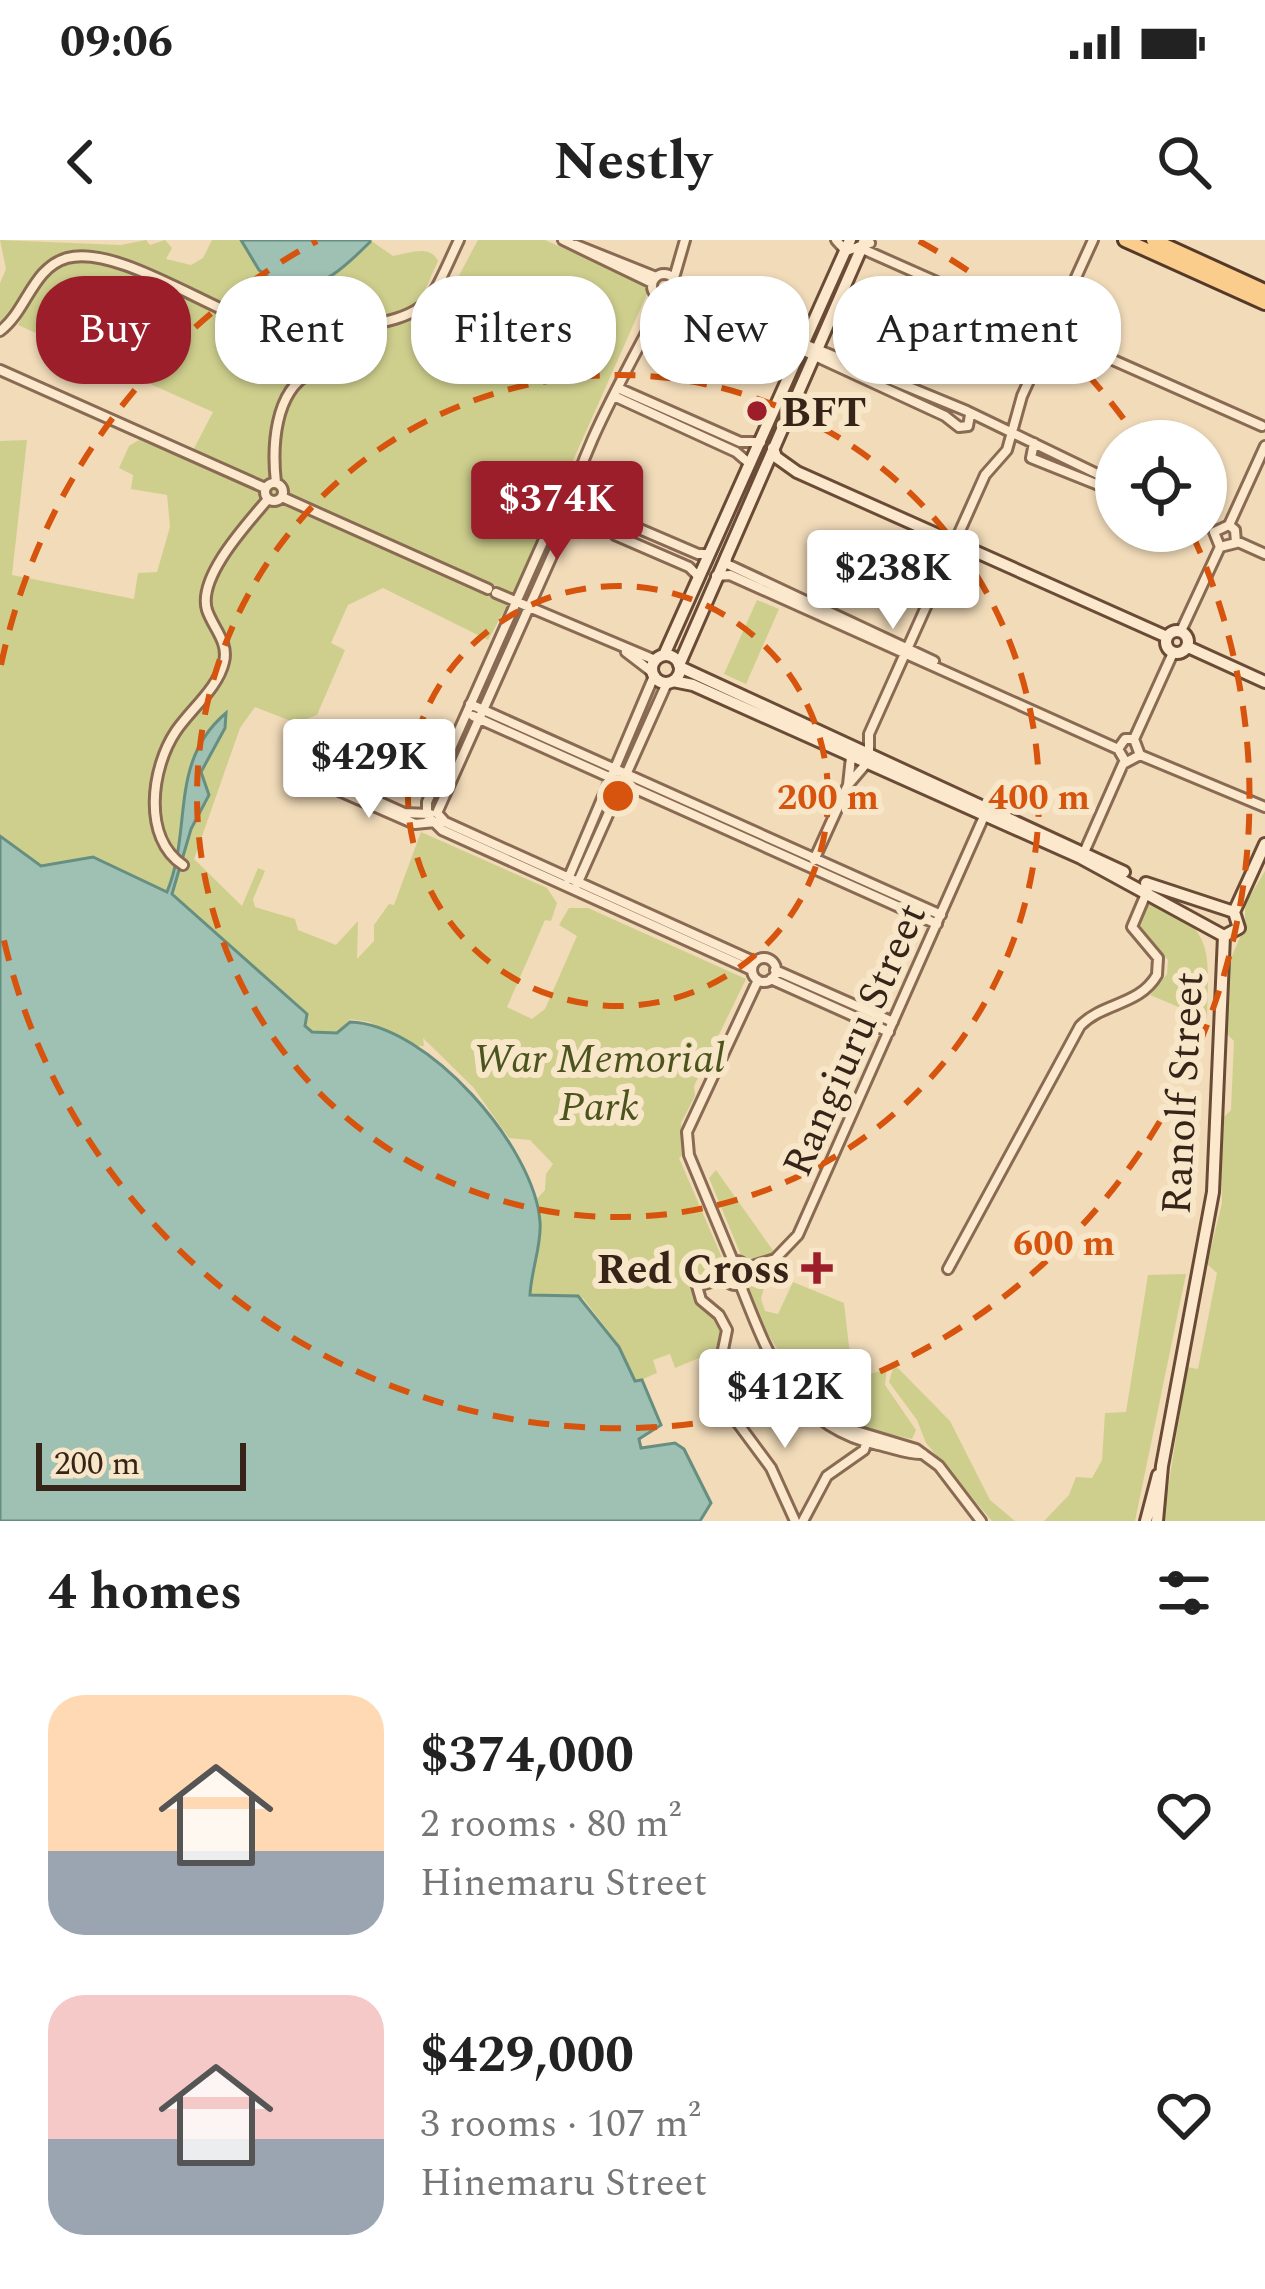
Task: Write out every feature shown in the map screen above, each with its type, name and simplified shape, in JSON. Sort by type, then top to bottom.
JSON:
[{"type":"main road","points":[[1124,240],[1265,303]]},
{"type":"main road","points":[[1153,240],[1265,291]]},
{"type":"main road","points":[[809,348],[859,243]]},
{"type":"main road","points":[[670,682],[794,384]]},
{"type":"main road","points":[[764,455],[1167,637],[1181,632],[1188,646],[1265,682]]},
{"type":"main road","points":[[656,666],[764,455]]},
{"type":"main road","points":[[1167,637],[1173,653],[1188,646]]},
{"type":"main road","points":[[656,666],[680,666],[851,753]]},
{"type":"main road","points":[[656,666],[670,682],[868,760],[1083,855],[1149,887],[1219,932],[1239,928],[1229,912],[1149,887]]},
{"type":"main road","points":[[1219,932],[1214,919],[1229,912],[1265,844]]},
{"type":"main road","name":"Ranolf Street","points":[[1146,1521],[1162,1466],[1214,1192],[1219,932]]},
{"type":"main road","name":"Ranolf Street","points":[[1157,1521],[1162,1466]]},
{"type":"street","points":[[387,319],[421,310],[459,240]]},
{"type":"street","points":[[563,240],[656,276]]},
{"type":"street","points":[[666,276],[685,240]]},
{"type":"street","points":[[836,240],[859,243],[931,276]]},
{"type":"street","points":[[1077,276],[1093,240]]},
{"type":"street","points":[[0,332],[45,271],[81,255],[144,274],[215,306]]},
{"type":"street","points":[[435,817],[564,529],[567,507],[640,343]]},
{"type":"street","points":[[809,350],[945,416],[958,427],[968,426],[970,415]]},
{"type":"street","points":[[809,350],[970,415],[1095,473]]},
{"type":"street","points":[[1121,361],[1264,424],[1265,442],[1229,525],[1236,541],[1265,554]]},
{"type":"street","points":[[0,370],[266,488]]},
{"type":"street","points":[[282,496],[276,483],[274,443],[290,395],[300,384]]},
{"type":"street","points":[[848,785],[851,753],[868,734],[985,475],[1014,434],[1027,384]]},
{"type":"street","points":[[618,393],[736,452],[764,455]]},
{"type":"street","points":[[618,393],[764,455]]},
{"type":"street","points":[[1034,443],[1031,458],[1095,484]]},
{"type":"street","points":[[266,488],[276,483]]},
{"type":"street","points":[[266,488],[268,499]]},
{"type":"street","points":[[183,865],[173,859],[155,829],[163,764],[174,734],[218,677],[225,653],[207,609],[207,592],[231,543],[268,499],[282,496],[656,666],[572,882]]},
{"type":"street","points":[[435,817],[428,801],[550,526],[567,507]]},
{"type":"street","points":[[699,578],[689,567],[615,535],[621,521],[698,554],[710,554]]},
{"type":"street","points":[[1227,545],[1236,541]]},
{"type":"street","points":[[726,551],[728,564],[1119,745],[1134,739],[1173,653]]},
{"type":"street","points":[[1181,632],[1218,552]]},
{"type":"street","points":[[714,577],[730,575],[907,649]]},
{"type":"street","points":[[572,882],[595,845],[670,682]]},
{"type":"street","points":[[468,708],[939,919]]},
{"type":"street","points":[[813,863],[848,785],[868,760],[868,734]]},
{"type":"street","points":[[1134,739],[1140,755]]},
{"type":"street","points":[[1119,745],[1125,761]]},
{"type":"street","points":[[1083,855],[1125,761],[1140,755],[1265,811]]},
{"type":"street","points":[[307,773],[404,813],[435,817],[753,966],[758,980],[687,1132],[689,1154],[733,1261],[746,1268],[740,1284]]},
{"type":"street","name":"Rangiuru Street","points":[[746,1268],[775,1258],[797,1235],[986,812]]},
{"type":"street","points":[[948,1269],[1080,1026],[1097,1012],[1131,1001],[1157,975],[1158,958],[1132,927],[1149,887]]},
{"type":"street","points":[[753,966],[770,959],[773,975]]},
{"type":"street","points":[[758,980],[773,975],[891,1027]]},
{"type":"street","points":[[724,1277],[733,1261]]},
{"type":"street","points":[[799,1521],[771,1468],[720,1399],[716,1384],[726,1328],[700,1300],[697,1286],[724,1277],[740,1284],[794,1398],[821,1420],[867,1440],[923,1454],[939,1466],[981,1521]]},
{"type":"street","points":[[799,1521],[826,1476],[867,1440]]},
{"type":"green space","name":"War Memorial Park","points":[[0,240],[121,245],[146,240],[150,245],[165,240],[172,248],[166,259],[191,265],[203,258],[212,240],[370,240],[393,256],[418,251],[438,261],[431,276],[411,276],[411,384],[607,384],[516,589],[488,640],[383,588],[348,605],[331,643],[345,650],[317,715],[296,723],[255,707],[240,728],[194,859],[242,906],[258,868],[265,871],[253,899],[255,907],[295,919],[298,930],[336,945],[358,921],[357,959],[374,941],[374,925],[389,904],[394,905],[421,832],[547,888],[557,903],[551,921],[545,920],[507,1007],[532,1019],[545,1009],[577,936],[559,925],[569,908],[588,908],[746,979],[681,1123],[684,1154],[679,1158],[723,1260],[719,1270],[691,1284],[721,1330],[716,1351],[675,1368],[670,1354],[653,1360],[657,1373],[636,1382],[616,1341],[583,1298],[533,1299],[531,1276],[538,1230],[534,1202],[545,1190],[546,1174],[553,1164],[530,1140],[509,1138],[473,1087],[423,1038],[424,1046],[416,1046],[369,1022],[350,1019],[337,1033],[312,1032],[305,1026],[306,1014],[172,894],[180,870],[174,866],[167,892],[93,858],[41,866],[0,836],[0,441],[27,440],[12,575],[134,599],[138,573],[157,572],[170,527],[167,495],[131,489],[133,475],[119,468],[129,446],[139,440],[188,460],[213,412],[150,384],[191,384],[191,298],[215,311],[215,384],[387,384],[387,276],[215,276],[215,302],[191,292],[191,276],[155,276],[100,252],[53,257],[21,296],[14,318],[0,323],[0,283],[6,269]]},
{"type":"green space","points":[[478,240],[545,240],[640,282],[640,310],[616,364],[616,276],[459,276]]},
{"type":"green space","points":[[80,262],[144,276],[46,276],[56,265]]},
{"type":"green space","points":[[36,291],[36,333],[18,325]]},
{"type":"green space","points":[[757,600],[779,609],[746,684],[724,674]]},
{"type":"green space","points":[[1265,871],[1265,1521],[1163,1521],[1187,1367],[1198,1369],[1217,1273],[1207,1264],[1222,1203],[1221,1120],[1231,1110],[1234,1041],[1223,1030],[1228,965],[1245,926],[1245,904]]},
{"type":"green space","points":[[1147,904],[1186,921],[1204,945],[1207,1019],[1150,995],[1167,974],[1168,960],[1137,926]]},
{"type":"green space","points":[[716,1170],[774,1252],[770,1255],[758,1259],[741,1255],[709,1178]]},
{"type":"green space","points":[[769,1267],[761,1299],[765,1311],[778,1314],[793,1282],[844,1303],[851,1364],[866,1375],[887,1369],[885,1385],[916,1430],[912,1439],[849,1425],[803,1391],[763,1326],[747,1289],[752,1272]]},
{"type":"green space","points":[[1186,1274],[1135,1521],[1044,1521],[1069,1495],[1076,1477],[1092,1478],[1102,1460],[1105,1413],[1126,1412],[1148,1275]]},
{"type":"green space","points":[[894,1364],[950,1421],[990,1500],[1015,1521],[992,1521],[926,1443],[917,1420],[889,1382]]},
{"type":"shaded area","points":[[241,240],[370,240],[330,276],[267,276]]},
{"type":"shaded area","points":[[226,713],[225,728],[201,772],[209,795],[191,829],[172,894],[307,1014],[305,1026],[312,1032],[337,1033],[350,1022],[380,1028],[443,1066],[472,1095],[498,1126],[534,1192],[540,1230],[530,1295],[578,1296],[619,1347],[635,1381],[642,1380],[661,1425],[639,1439],[641,1448],[675,1443],[684,1449],[711,1503],[700,1521],[0,1521],[0,836],[41,866],[93,857],[167,892],[189,774],[208,732]]},
{"type":"place","name":"BFT","points":[[757,411]]},
{"type":"place","name":"Red Cross","points":[[817,1268]]}]
